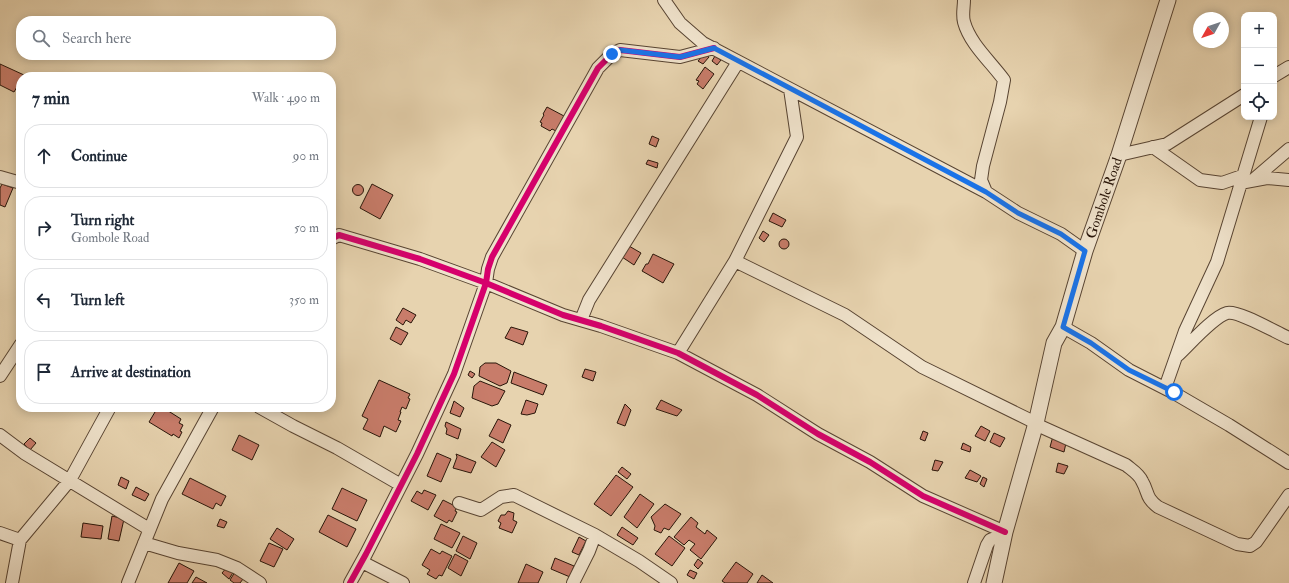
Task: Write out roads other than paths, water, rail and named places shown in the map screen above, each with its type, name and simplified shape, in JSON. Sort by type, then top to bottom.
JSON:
[{"type":"street","points":[[664,0],[680,23],[703,43],[986,192],[1018,213],[1061,234],[1085,251]]},
{"type":"street","points":[[964,0],[964,21],[970,35],[981,53],[994,66],[1004,80],[1000,102],[983,166],[982,180],[986,192]]},
{"type":"street","name":"Gombole Road","points":[[994,583],[1005,533],[1036,424],[1054,343],[1063,327],[1085,251],[1119,155],[1168,0]]},
{"type":"street","points":[[350,583],[401,485],[454,374],[486,283],[492,257],[598,68],[612,54],[620,50],[680,57],[714,48]]},
{"type":"street","points":[[581,320],[589,300],[738,62]]},
{"type":"street","points":[[1277,75],[1289,66]]},
{"type":"street","points":[[678,353],[735,261],[796,137],[790,89]]},
{"type":"street","points":[[1119,155],[1167,144],[1241,97]]},
{"type":"street","points":[[1165,388],[1185,331],[1217,262],[1245,180],[1260,120]]},
{"type":"street","points":[[1153,147],[1200,180],[1222,183],[1267,178],[1289,180]]},
{"type":"street","points":[[1245,180],[1289,148]]},
{"type":"street","points":[[0,176],[16,181]]},
{"type":"street","points":[[336,236],[339,235],[420,259],[486,283],[563,315],[678,353],[757,395],[818,434],[870,462],[923,496],[1005,533]]},
{"type":"street","points":[[735,261],[845,315],[922,366],[1036,424],[1126,465],[1142,480],[1150,501],[1158,507],[1238,544],[1250,546],[1256,542],[1289,495]]},
{"type":"street","points":[[1176,358],[1211,323],[1227,313],[1237,313],[1289,338]]},
{"type":"street","points":[[1063,327],[1091,343],[1129,370],[1165,388],[1289,462]]},
{"type":"street","points":[[0,376],[16,352]]},
{"type":"street","points":[[12,583],[20,540],[70,480],[107,412]]},
{"type":"street","points":[[128,583],[162,499],[210,412]]},
{"type":"street","points":[[268,412],[337,448],[401,485]]},
{"type":"street","points":[[0,435],[24,453],[149,528]]},
{"type":"street","points":[[459,503],[481,510],[501,497],[514,495],[595,535],[639,561],[671,583]]},
{"type":"street","points":[[0,533],[20,540]]},
{"type":"street","points":[[974,583],[990,540],[1005,533]]},
{"type":"street","points":[[574,583],[595,535]]},
{"type":"street","points":[[144,542],[178,554],[217,560],[237,568],[260,583]]},
{"type":"street","points":[[362,562],[403,583]]}]
